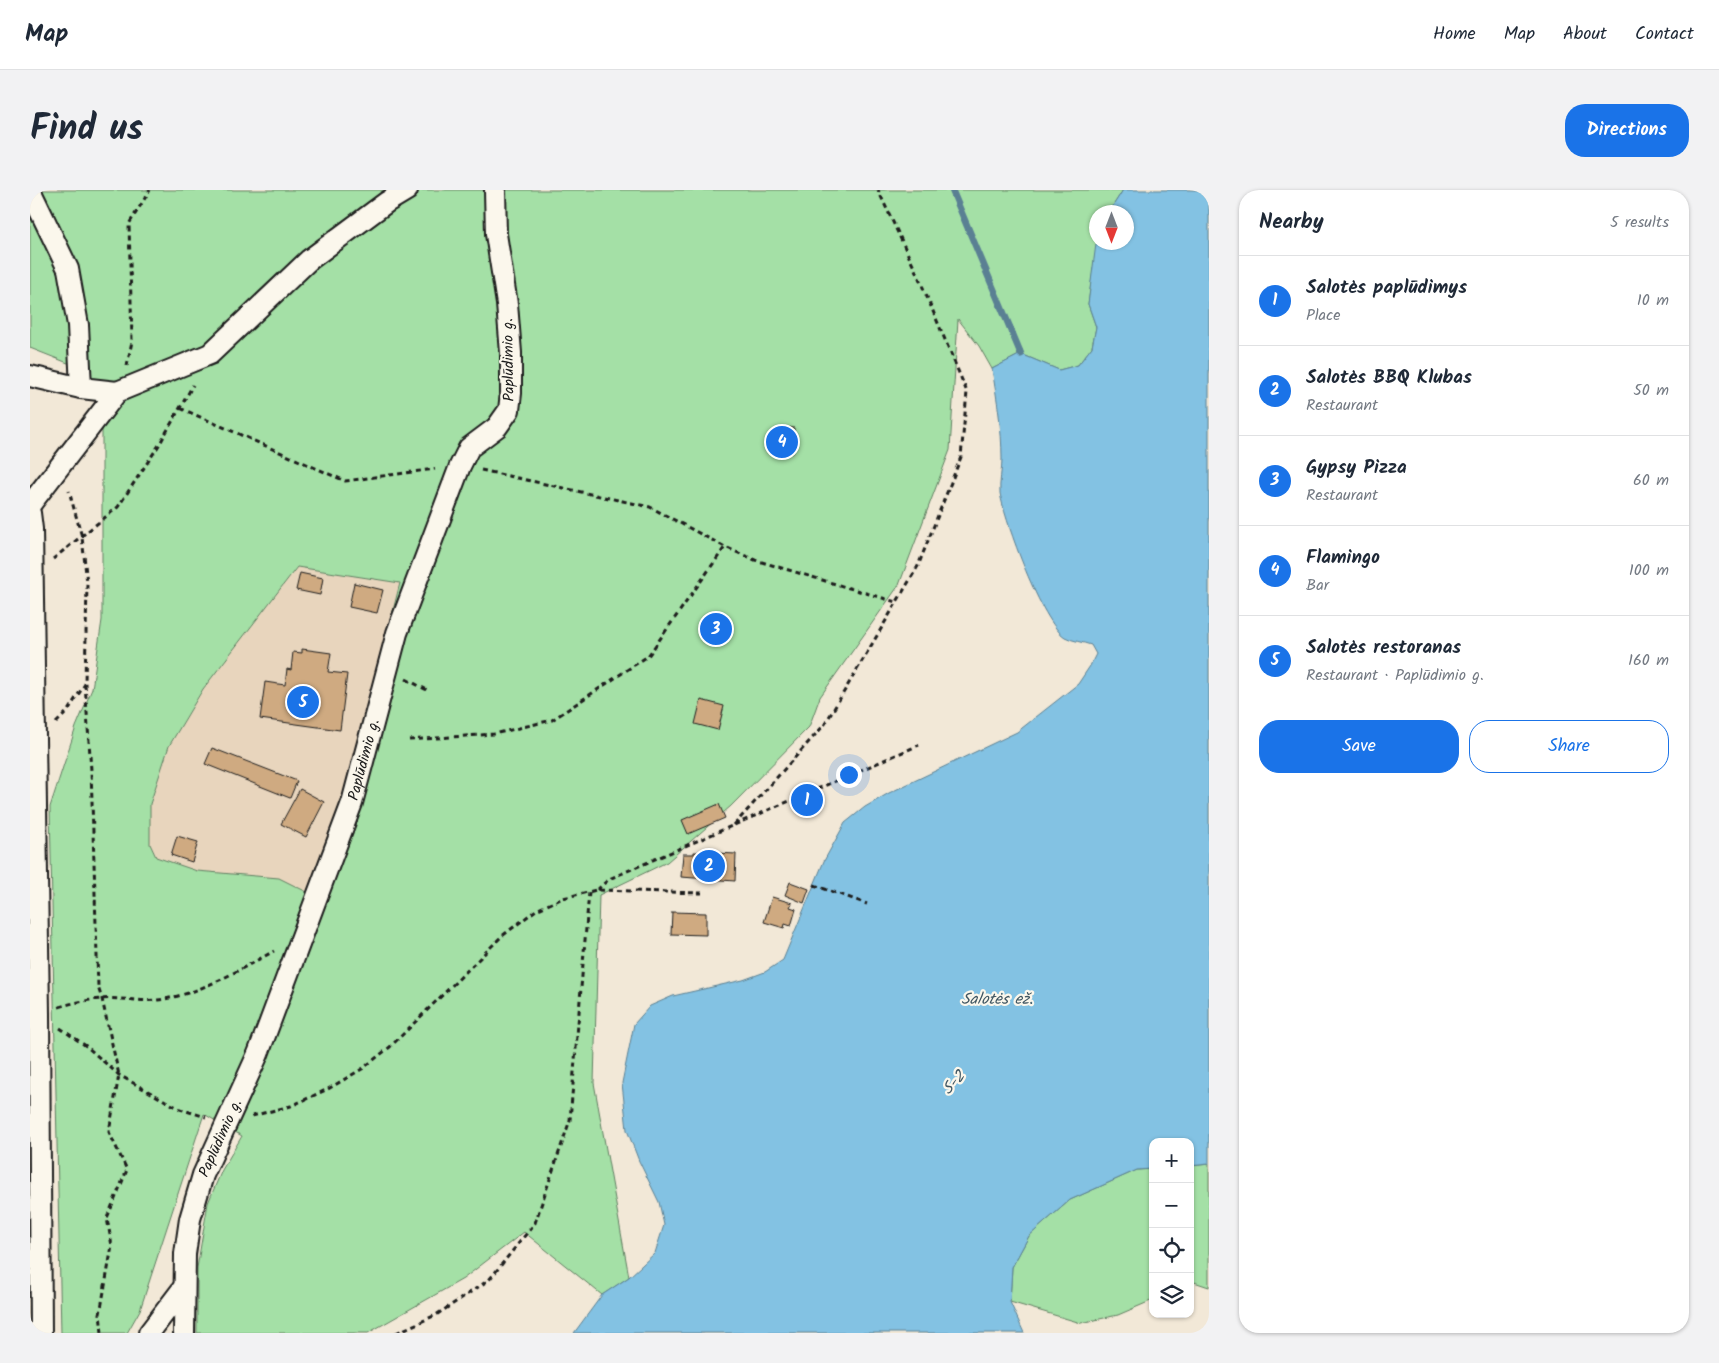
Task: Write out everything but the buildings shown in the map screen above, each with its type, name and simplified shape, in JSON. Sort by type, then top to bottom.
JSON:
[{"type":"street","points":[[30,190],[68,269],[78,326],[81,388]]},
{"type":"street","points":[[30,376],[81,388],[117,392],[210,354],[309,260],[386,202],[407,190]]},
{"type":"street","name":"Paplūdimio g.","points":[[184,1333],[185,1254],[190,1219],[203,1175],[258,1054],[352,803],[396,633],[460,466],[470,448],[497,427],[509,410],[511,354],[507,304],[496,234],[495,190]]},
{"type":"street","points":[[30,505],[117,392]]},
{"type":"street","points":[[30,513],[32,529],[36,745],[40,1333]]},
{"type":"street","points":[[149,1333],[184,1287]]},
{"type":"path","points":[[117,392],[126,374],[132,341],[129,224],[150,190]]},
{"type":"path","points":[[734,825],[824,724],[918,566],[961,457],[967,392],[920,278],[878,190]]},
{"type":"path","points":[[33,575],[118,507],[159,445],[210,354]]},
{"type":"path","points":[[180,408],[345,481],[460,466],[650,507],[725,547],[755,560],[896,602]]},
{"type":"path","points":[[60,464],[82,537],[88,583],[85,684],[92,770],[98,987],[119,1075],[109,1132],[127,1170],[107,1218],[112,1246],[100,1314],[102,1333]]},
{"type":"path","points":[[409,740],[494,734],[552,720],[648,656],[725,547]]},
{"type":"path","points":[[36,745],[67,712],[85,684]]},
{"type":"path","points":[[596,890],[609,879],[919,745]]},
{"type":"path","points":[[814,885],[867,904]]},
{"type":"path","points":[[39,1014],[86,1046],[119,1075],[180,1108],[226,1123],[291,1106],[328,1089],[362,1069],[390,1047],[502,936],[536,910],[563,898],[596,890],[702,893]]},
{"type":"path","points":[[396,1333],[436,1316],[489,1280],[535,1222],[570,1120],[589,892]]},
{"type":"path","points":[[39,1014],[69,1004],[102,999],[159,1000],[182,994],[222,978],[301,937]]},
{"type":"shaded area","points":[[297,567],[400,583],[349,783],[307,892],[279,878],[197,871],[156,857],[150,844],[150,804],[169,746],[203,689]]},
{"type":"green space","points":[[30,190],[1123,190],[1113,205],[1089,205],[1089,250],[1096,250],[1088,304],[1096,327],[1092,347],[1078,365],[1059,370],[1021,354],[992,369],[979,346],[958,319],[950,450],[899,585],[820,697],[809,727],[731,806],[667,862],[599,895],[594,1083],[629,1277],[602,1295],[524,1232],[463,1279],[368,1333],[197,1333],[197,1268],[208,1203],[222,1170],[242,1136],[204,1114],[140,1310],[127,1333],[61,1333],[50,807],[76,727],[92,689],[102,620],[102,394],[78,367],[30,348]],"holes":[[[297,567],[400,583],[349,783],[307,892],[279,878],[197,871],[156,857],[150,844],[150,804],[169,746],[203,689]]]},
{"type":"green space","points":[[1209,1164],[1209,1287],[1194,1282],[1194,1166]]},
{"type":"green space","points":[[1149,1169],[1149,1302],[1118,1315],[1081,1323],[1010,1302],[1012,1267],[1029,1236],[1070,1200],[1137,1170]]},
{"type":"water","name":"Salotės ež.","points":[[1123,190],[1209,190],[1209,1164],[1194,1166],[1194,1138],[1149,1138],[1149,1169],[1137,1170],[1070,1200],[1029,1236],[1012,1267],[1010,1302],[1024,1333],[574,1333],[602,1295],[629,1277],[655,1253],[664,1225],[659,1202],[639,1161],[627,1130],[622,1083],[634,1024],[650,1006],[673,996],[743,980],[765,972],[783,960],[824,861],[845,823],[865,807],[889,793],[1017,732],[1078,684],[1096,654],[1091,645],[1065,637],[1056,628],[1036,593],[1017,548],[1000,493],[1001,436],[992,369],[1021,354],[1059,370],[1078,365],[1092,347],[1096,327],[1088,304],[1095,250],[1134,250],[1134,205],[1113,205]]},
{"type":"waterway","points":[[952,190],[1021,354]]},
{"type":"place","name":"Flamingo","points":[[782,442]]},
{"type":"place","name":"Gypsy Pizza","points":[[716,629]]},
{"type":"place","name":"Salotės restoranas","points":[[303,702]]},
{"type":"place","name":"Salotės paplūdimys","points":[[807,800]]},
{"type":"place","name":"Salotės BBQ Klubas","points":[[709,866]]},
{"type":"water label","name":"S-2","points":[[953,1082]]}]
